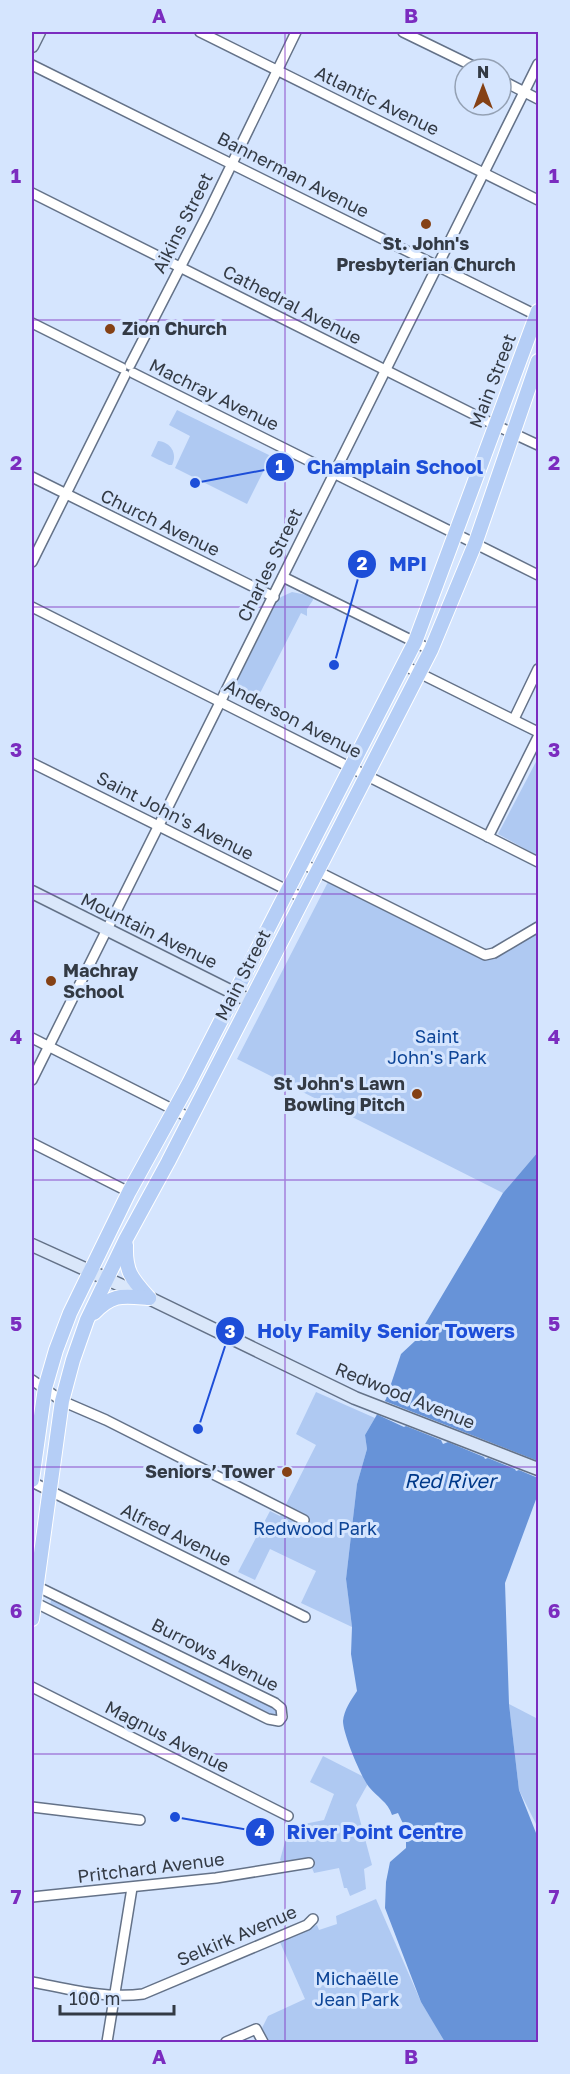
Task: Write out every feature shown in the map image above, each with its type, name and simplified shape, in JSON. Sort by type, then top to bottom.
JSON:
[{"type":"main road","points":[[32,46],[39,32]]},
{"type":"main road","name":"Main Street","points":[[32,1481],[45,1388],[66,1322],[129,1192],[415,642],[538,314]]},
{"type":"main road","name":"Main Street","points":[[32,1619],[62,1401],[73,1359],[87,1320],[126,1239],[431,650],[474,544],[538,362]]},
{"type":"main road","name":"Mountain Avenue","points":[[32,892],[250,1001]]},
{"type":"main road","points":[[126,1239],[127,1269],[149,1298]]},
{"type":"main road","name":"Redwood Avenue","points":[[32,1245],[149,1298],[355,1398],[538,1469]]},
{"type":"main road","points":[[87,1320],[110,1298],[121,1296],[149,1298]]},
{"type":"street","name":"Atlantic Avenue","points":[[201,32],[538,200]]},
{"type":"street","name":"Aikins Street","points":[[32,562],[296,32]]},
{"type":"street","points":[[403,32],[454,57]]},
{"type":"street","name":"Charles Street","points":[[32,1080],[538,64]]},
{"type":"street","name":"Bannerman Avenue","points":[[32,65],[538,314]]},
{"type":"street","points":[[513,86],[538,99]]},
{"type":"street","name":"Cathedral Avenue","points":[[32,193],[538,445]]},
{"type":"street","name":"Machray Avenue","points":[[32,323],[538,575]]},
{"type":"street","name":"Church Avenue","points":[[32,477],[274,597]]},
{"type":"street","points":[[283,577],[431,650]]},
{"type":"street","name":"Anderson Avenue","points":[[32,607],[538,862]]},
{"type":"street","points":[[403,665],[514,718],[538,732]]},
{"type":"street","points":[[514,718],[538,669]]},
{"type":"street","points":[[488,837],[538,737]]},
{"type":"street","name":"Saint John's Avenue","points":[[32,763],[303,898]]},
{"type":"street","points":[[301,863],[485,955],[494,953],[538,927]]},
{"type":"street","points":[[32,1038],[190,1118]]},
{"type":"street","points":[[32,1143],[129,1192]]},
{"type":"street","points":[[32,1380],[62,1401],[106,1420],[304,1520]]},
{"type":"street","name":"Alfred Avenue","points":[[32,1481],[305,1617]]},
{"type":"street","name":"Burrows Avenue","points":[[34,1602],[268,1719],[279,1721],[282,1717],[281,1708],[275,1703],[36,1586]]},
{"type":"street","name":"Magnus Avenue","points":[[32,1687],[288,1816]]},
{"type":"street","points":[[32,1807],[140,1820]]},
{"type":"street","name":"Pritchard Avenue","points":[[32,1897],[216,1878],[309,1863]]},
{"type":"street","points":[[107,2043],[132,1888]]},
{"type":"street","name":"Selkirk Avenue","points":[[32,1982],[114,1995],[143,1994],[307,1925],[313,1919]]},
{"type":"street","points":[[226,2043],[256,2029],[263,2043]]},
{"type":"green space","points":[[177,410],[271,456],[247,504],[175,468],[190,436],[169,425]]},
{"type":"green space","points":[[158,441],[166,443],[172,449],[174,461],[172,465],[151,456]]},
{"type":"green space","points":[[292,592],[312,596],[313,600],[307,609],[307,616],[301,613],[258,697],[263,700],[260,708],[231,693],[276,603],[281,597]]},
{"type":"green space","points":[[538,758],[538,856],[498,834]]},
{"type":"green space","name":"Saint John's Park","points":[[328,882],[485,959],[538,930],[538,1152],[503,1193],[237,1059]]},
{"type":"green space","name":"Redwood Park","points":[[316,1392],[375,1418],[365,1435],[367,1449],[357,1484],[346,1579],[352,1627],[301,1603],[316,1571],[270,1549],[255,1580],[238,1572],[270,1511],[280,1516],[316,1445],[296,1434]]},
{"type":"green space","points":[[56,1599],[279,1711],[277,1719],[50,1606],[51,1600]]},
{"type":"green space","points":[[509,1704],[538,1719],[538,1828],[519,1790]]},
{"type":"green space","points":[[323,1756],[370,1780],[356,1805],[372,1865],[364,1869],[366,1889],[350,1896],[347,1888],[344,1888],[339,1868],[314,1873],[309,1860],[283,1862],[280,1860],[289,1827],[324,1820],[334,1794],[310,1782]]},
{"type":"green space","name":"Michaëlle Jean Park","points":[[376,1899],[421,2002],[446,2042],[269,2042],[262,2028],[268,2016],[305,1999],[279,1940],[317,1925],[319,1930],[337,1924],[336,1916]]},
{"type":"water","name":"Red River","points":[[538,1152],[538,1494],[505,1583],[509,1704],[519,1790],[538,1838],[538,2042],[445,2042],[421,2002],[385,1908],[386,1882],[390,1862],[406,1848],[406,1830],[398,1813],[392,1815],[385,1803],[366,1782],[353,1755],[344,1727],[345,1713],[357,1691],[351,1654],[352,1627],[346,1579],[357,1484],[367,1449],[365,1435],[386,1399],[401,1354],[415,1341],[503,1193]]},
{"type":"pier","points":[[382,1400],[538,1461],[538,1478],[488,1458],[485,1459],[448,1442],[443,1444],[441,1440],[374,1413]]},
{"type":"place","name":"St. John's Presbyterian Church","points":[[426,224]]},
{"type":"place","name":"Zion Church","points":[[110,329]]},
{"type":"place","name":"Champlain School","points":[[195,483]]},
{"type":"place","name":"MPI","points":[[334,665]]},
{"type":"place","name":"Machray School","points":[[51,981]]},
{"type":"place","name":"St John's Lawn Bowling Pitch","points":[[417,1094]]},
{"type":"place","name":"Holy Family Senior Towers","points":[[198,1429]]},
{"type":"place","name":"Seniors’ Tower","points":[[287,1472]]},
{"type":"place","name":"River Point Centre","points":[[175,1817]]}]
